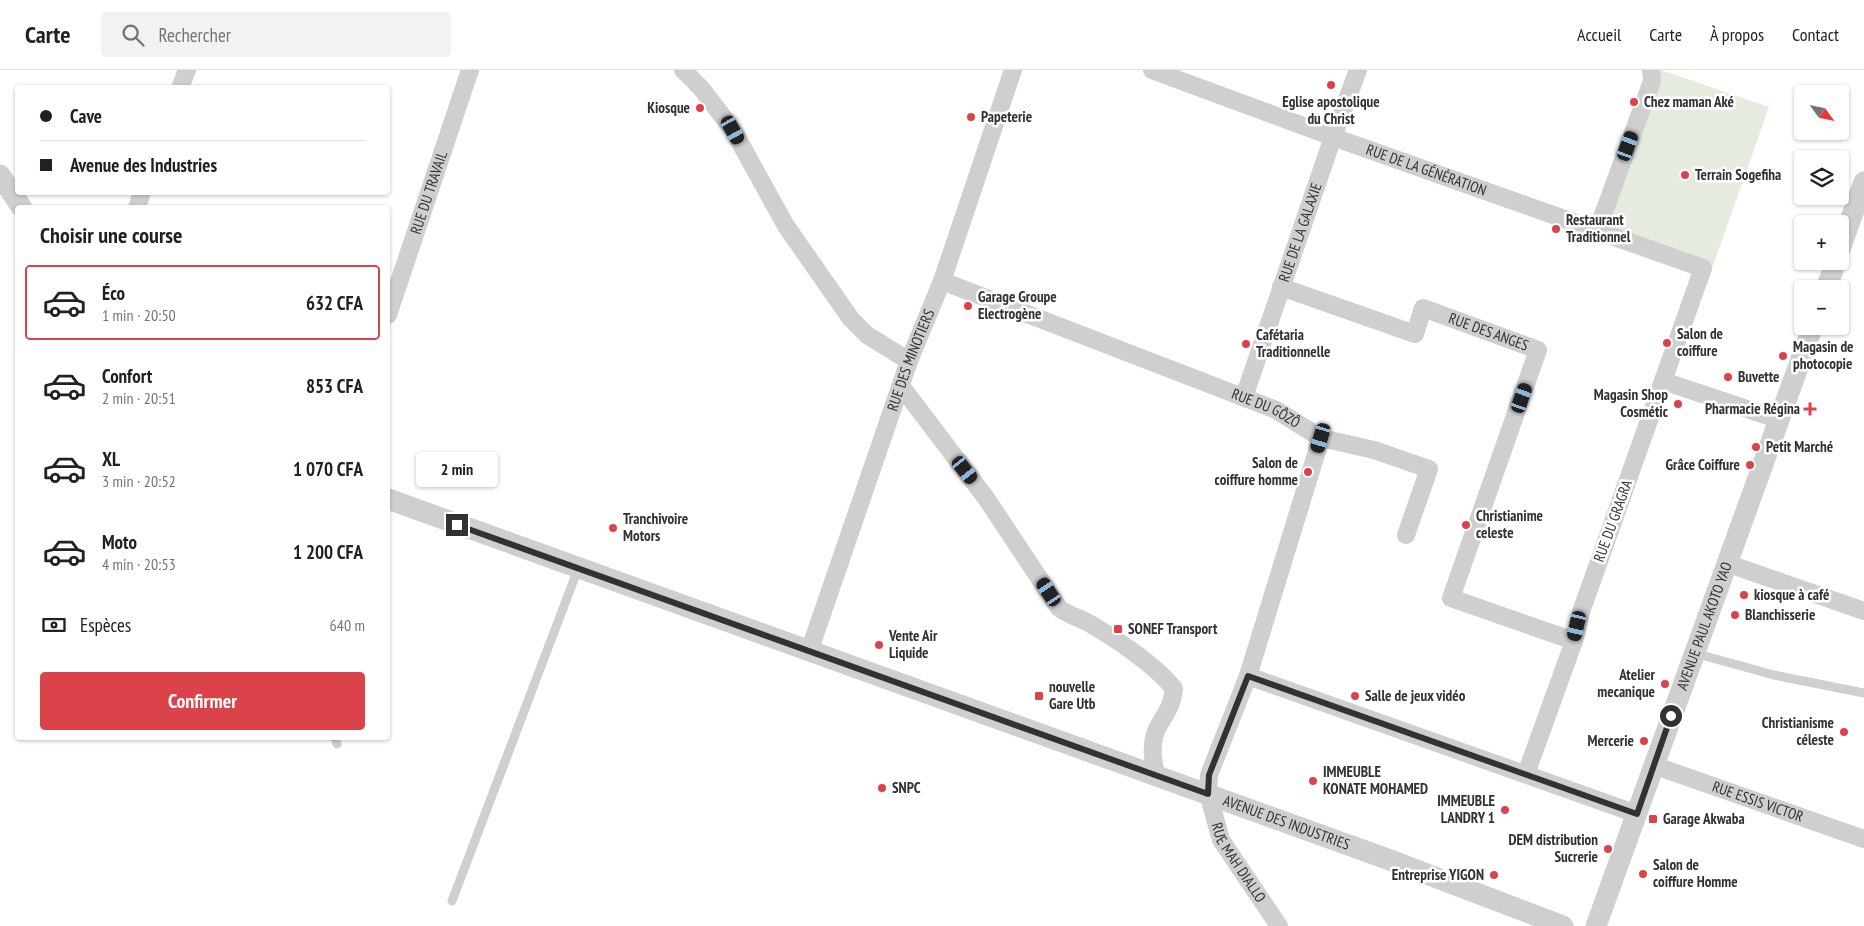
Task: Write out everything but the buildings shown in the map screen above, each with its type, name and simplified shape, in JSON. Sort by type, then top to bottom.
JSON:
[{"type":"street","points":[[181,85],[187,70]]},
{"type":"street","name":"RUE DU TRAVAIL","points":[[390,309],[470,70]]},
{"type":"street","points":[[682,70],[700,88],[733,130],[786,226],[851,319],[867,335],[909,361]]},
{"type":"street","name":"RUE DES MINOTIERS","points":[[809,652],[909,361],[942,281],[1013,70]]},
{"type":"street","name":"RUE DE LA GÉNÉRATION","points":[[1152,70],[1333,137],[1703,268]]},
{"type":"street","name":"RUE DE LA GALAXIE","points":[[1244,397],[1333,137],[1358,70]]},
{"type":"street","points":[[1597,231],[1652,82],[1651,70]]},
{"type":"street","points":[[0,175],[20,205]]},
{"type":"street","points":[[1849,232],[1859,214],[1864,182]]},
{"type":"street","name":"RUE DU GRAGRA","points":[[1526,774],[1574,641],[1580,612],[1703,268]]},
{"type":"street","name":"RUE DU GÔZÔ","points":[[942,281],[1276,410],[1321,438],[1374,450],[1429,469],[1406,535]]},
{"type":"street","name":"RUE DES ANGES","points":[[1281,287],[1415,334],[1424,308],[1538,350],[1451,598],[1574,641]]},
{"type":"street","name":"AVENUE PAUL AKOTO YAO","points":[[1596,926],[1726,562],[1810,335]]},
{"type":"street","points":[[1663,381],[1780,420]]},
{"type":"street","points":[[901,386],[986,498],[1059,608],[1067,615],[1086,622],[1158,670],[1174,689],[1168,712],[1157,729],[1152,754],[1156,775]]},
{"type":"street","points":[[1208,794],[1209,775],[1248,676],[1321,438]]},
{"type":"street","name":"AVENUE DES INDUSTRIES","points":[[390,500],[578,569],[1156,775],[1563,926]]},
{"type":"street","points":[[1726,562],[1864,610]]},
{"type":"street","points":[[1248,676],[1637,814]]},
{"type":"street","name":"RUE ESSIS VICTOR","points":[[1653,765],[1864,839]]},
{"type":"street","name":"RUE MAH DIALLO","points":[[1208,794],[1221,840],[1280,926]]},
{"type":"lane","points":[[452,901],[578,569]]},
{"type":"lane","points":[[1694,653],[1774,675],[1864,693]]},
{"type":"shaded area","name":"Terrain Sogefiha","points":[[1661,70],[1769,107],[1708,280],[1600,242]]},
{"type":"place","name":"Eglise apostolique du Christ","points":[[1331,85]]},
{"type":"place","name":"Chez maman Aké","points":[[1634,102]]},
{"type":"place","name":"Kiosque","points":[[700,108]]},
{"type":"place","name":"Papeterie","points":[[971,117]]},
{"type":"place","name":"Terrain Sogefiha","points":[[1685,175]]},
{"type":"place","name":"Restaurant Traditionnel","points":[[1556,229]]},
{"type":"place","name":"Garage Groupe Electrogène","points":[[968,306]]},
{"type":"place","name":"Salon de coiffure","points":[[1667,343]]},
{"type":"place","name":"Cafétaria Traditionnelle","points":[[1246,344]]},
{"type":"place","name":"Magasin de photocopie","points":[[1783,356]]},
{"type":"place","name":"Buvette","points":[[1728,377]]},
{"type":"place","name":"Magasin Shop Cosmétic","points":[[1678,404]]},
{"type":"place","name":"Pharmacie Régina","points":[[1810,409]]},
{"type":"place","name":"Petit Marché","points":[[1756,447]]},
{"type":"place","name":"Grâce Coiffure","points":[[1750,465]]},
{"type":"place","name":"Salon de coiffure homme","points":[[1308,472]]},
{"type":"place","name":"Christianime celeste","points":[[1466,525]]},
{"type":"place","name":"Tranchivoire Motors","points":[[613,528]]},
{"type":"place","name":"kiosque à café","points":[[1744,595]]},
{"type":"place","name":"Blanchisserie","points":[[1735,615]]},
{"type":"place","name":"SONEF Transport","points":[[1118,629]]},
{"type":"place","name":"Vente Air Liquide","points":[[879,645]]},
{"type":"place","name":"Atelier mecanique","points":[[1665,684]]},
{"type":"place","name":"nouvelle Gare Utb","points":[[1039,696]]},
{"type":"place","name":"Salle de jeux vidéo","points":[[1355,696]]},
{"type":"place","name":"Christianisme céleste","points":[[1844,732]]},
{"type":"place","name":"Mercerie","points":[[1644,741]]},
{"type":"place","name":"IMMEUBLE KONATE MOHAMED","points":[[1313,781]]},
{"type":"place","name":"SNPC","points":[[882,788]]},
{"type":"place","name":"IMMEUBLE LANDRY 1","points":[[1505,810]]},
{"type":"place","name":"Garage Akwaba","points":[[1653,819]]},
{"type":"place","name":"DEM distribution Sucrerie","points":[[1608,849]]},
{"type":"place","name":"Salon de coiffure Homme","points":[[1643,874]]},
{"type":"place","name":"Entreprise YIGON","points":[[1494,875]]},
{"type":"route","points":[[457,525],[1208,794],[1209,775],[1248,676],[1637,814],[1671,716]]}]
